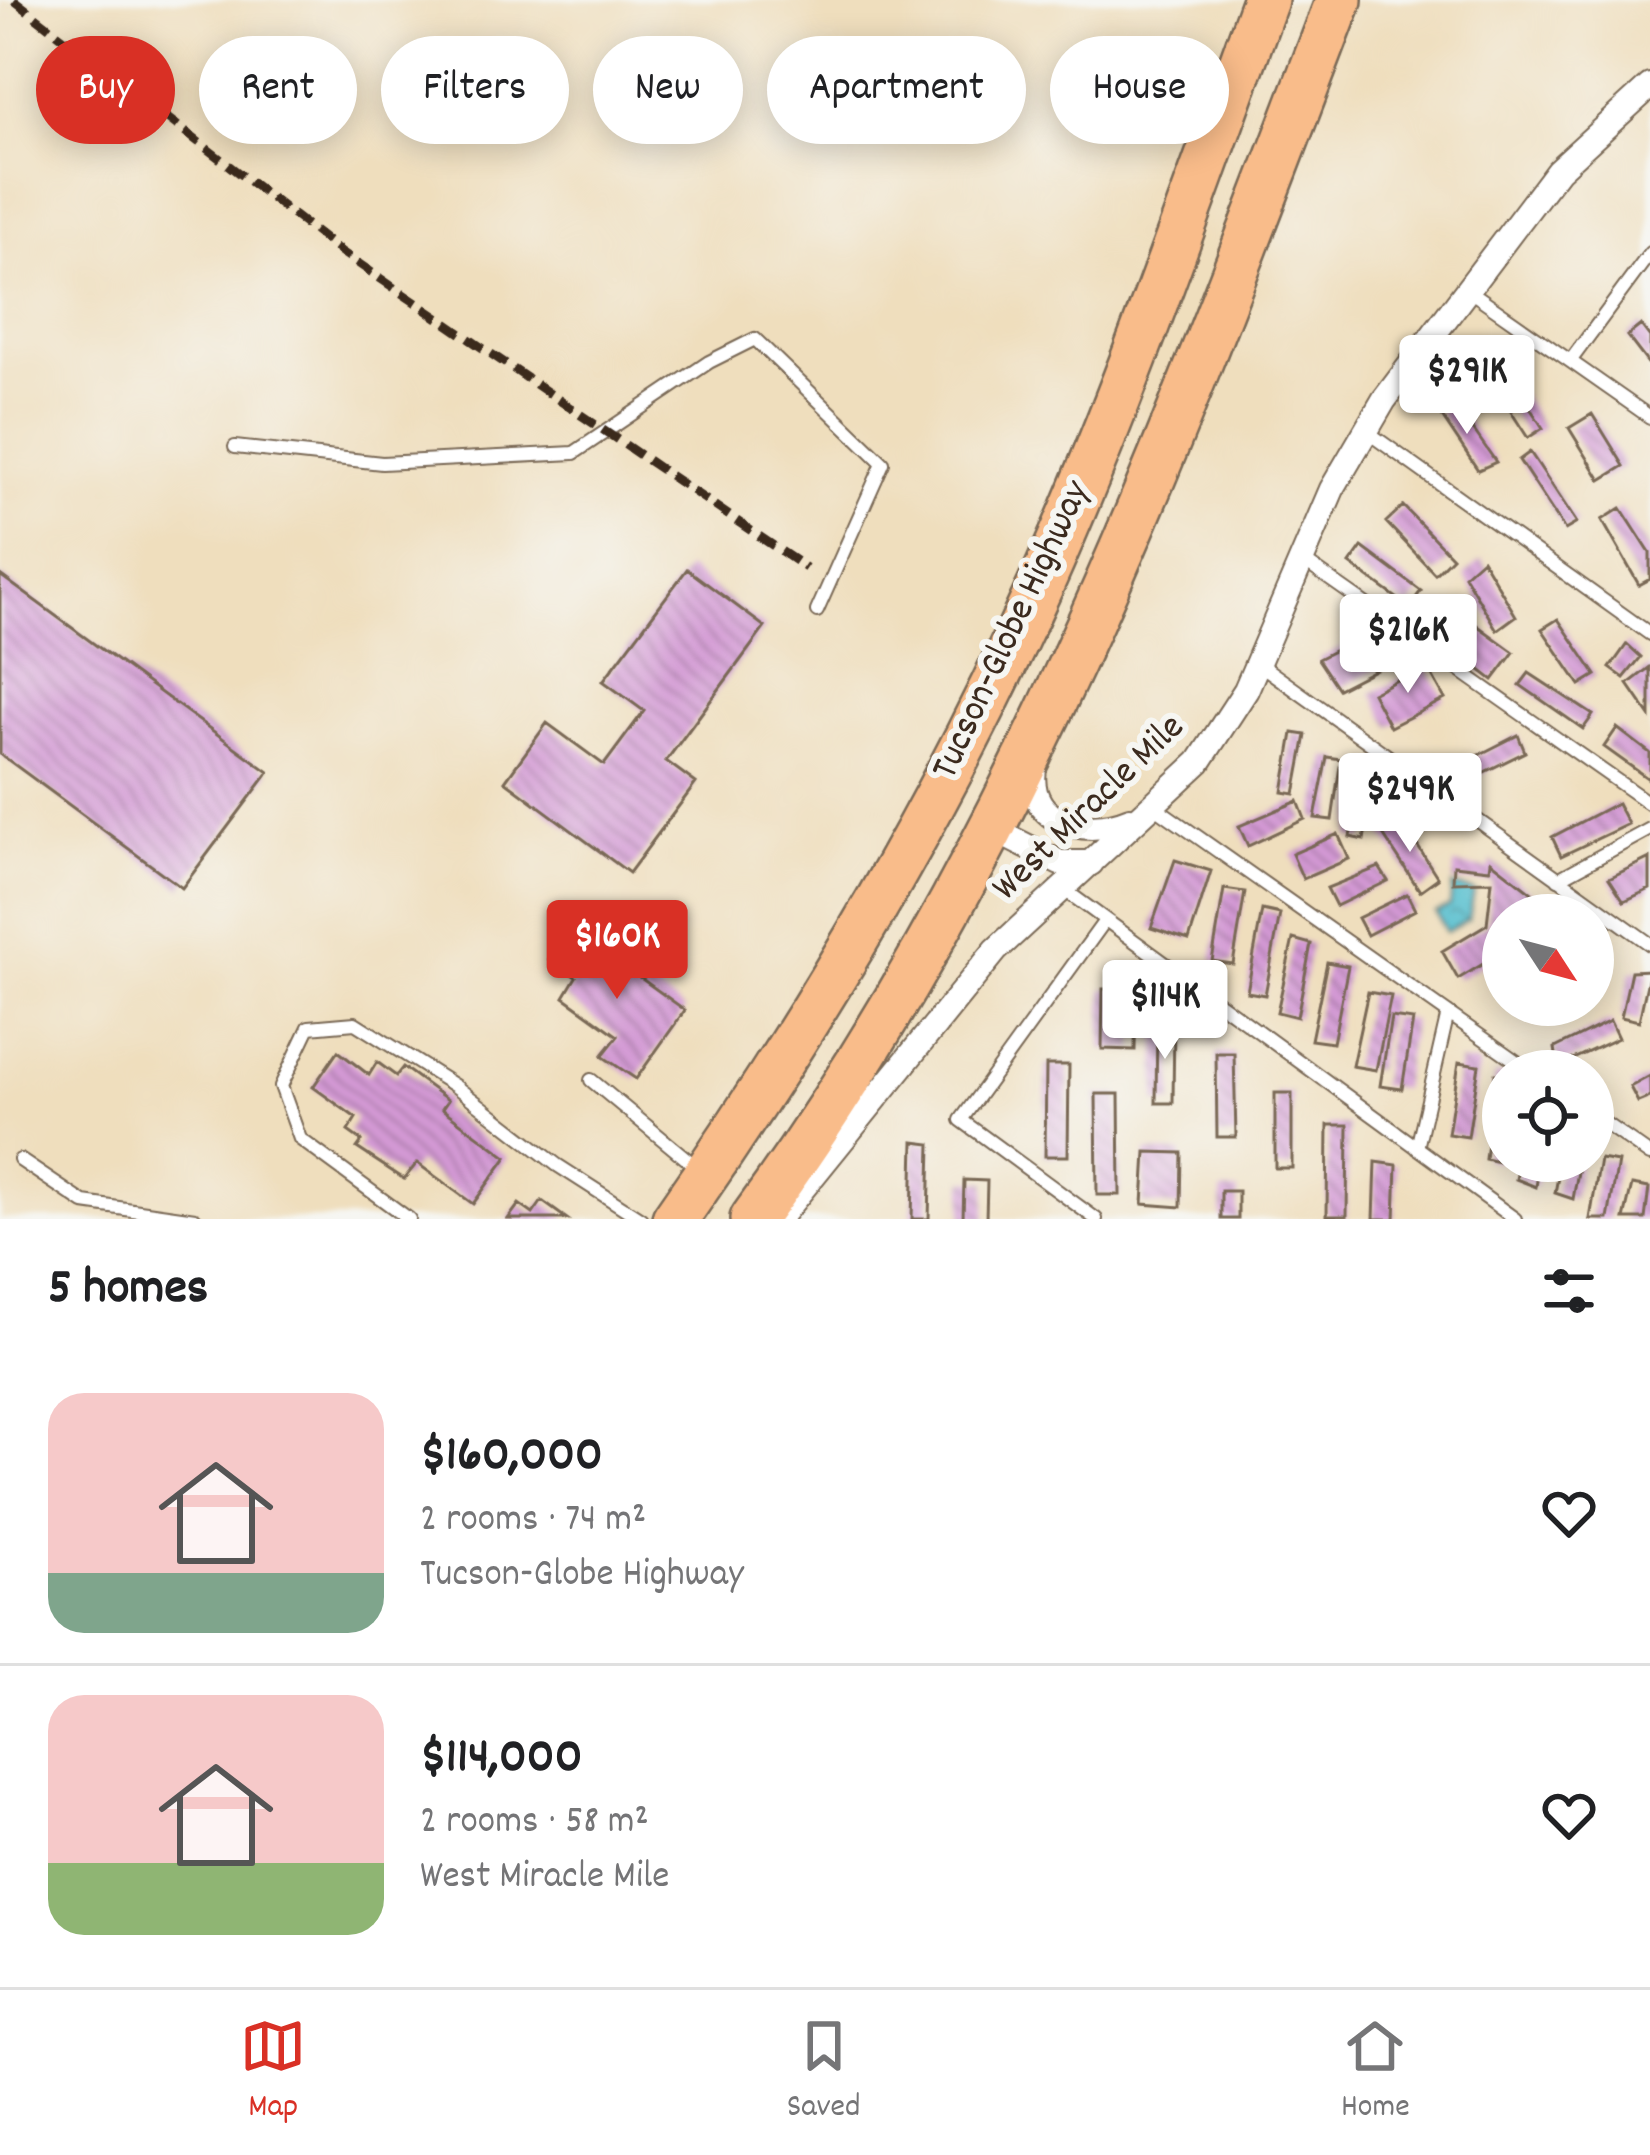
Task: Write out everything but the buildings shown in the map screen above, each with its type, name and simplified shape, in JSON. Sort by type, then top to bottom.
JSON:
[{"type":"highway","name":"Tucson-Globe Highway","points":[[674,1219],[827,988],[1001,669],[1070,516],[1265,0]]},
{"type":"highway","name":"Tucson-Globe Highway","points":[[753,1219],[883,1022],[992,829],[1055,703],[1164,462],[1340,0]]},
{"type":"highway","points":[[889,880],[915,848],[947,825],[968,821],[992,829]]},
{"type":"highway","points":[[827,988],[883,1022]]},
{"type":"street","name":"West Miracle Mile","points":[[778,1219],[969,981],[1062,888],[1154,806],[1223,729],[1258,663],[1300,558],[1365,430],[1558,170],[1590,135],[1650,86]]},
{"type":"street","points":[[1055,703],[1032,773],[1035,795],[1047,813],[1075,829],[1098,830],[1154,806]]},
{"type":"street","points":[[992,829],[1060,863],[1091,863]]},
{"type":"lane","points":[[1571,360],[1650,253]]},
{"type":"lane","points":[[1467,289],[1650,416]]},
{"type":"lane","points":[[235,447],[382,463],[574,453],[709,362],[754,340],[883,463],[817,611]]},
{"type":"lane","points":[[1365,430],[1650,634]]},
{"type":"lane","points":[[1300,558],[1650,804]]},
{"type":"lane","points":[[1258,663],[1650,944]]},
{"type":"lane","points":[[1154,806],[1500,1050]]},
{"type":"lane","points":[[1558,879],[1650,829]]},
{"type":"lane","points":[[1062,888],[1515,1219]]},
{"type":"lane","points":[[1096,1219],[961,1120],[1104,922]]},
{"type":"lane","points":[[1417,1148],[1448,1013]]},
{"type":"lane","points":[[410,1219],[300,1138],[281,1086],[309,1027],[356,1023],[455,1086],[557,1165],[641,1219]]},
{"type":"lane","points":[[591,1080],[706,1174]]},
{"type":"lane","points":[[1614,1130],[1650,1155]]},
{"type":"lane","points":[[20,1160],[84,1203],[195,1219]]},
{"type":"water","points":[[1452,886],[1474,891],[1469,919],[1446,932],[1436,913],[1450,906]]},
{"type":"railway","points":[[14,0],[340,251],[806,568]]}]
